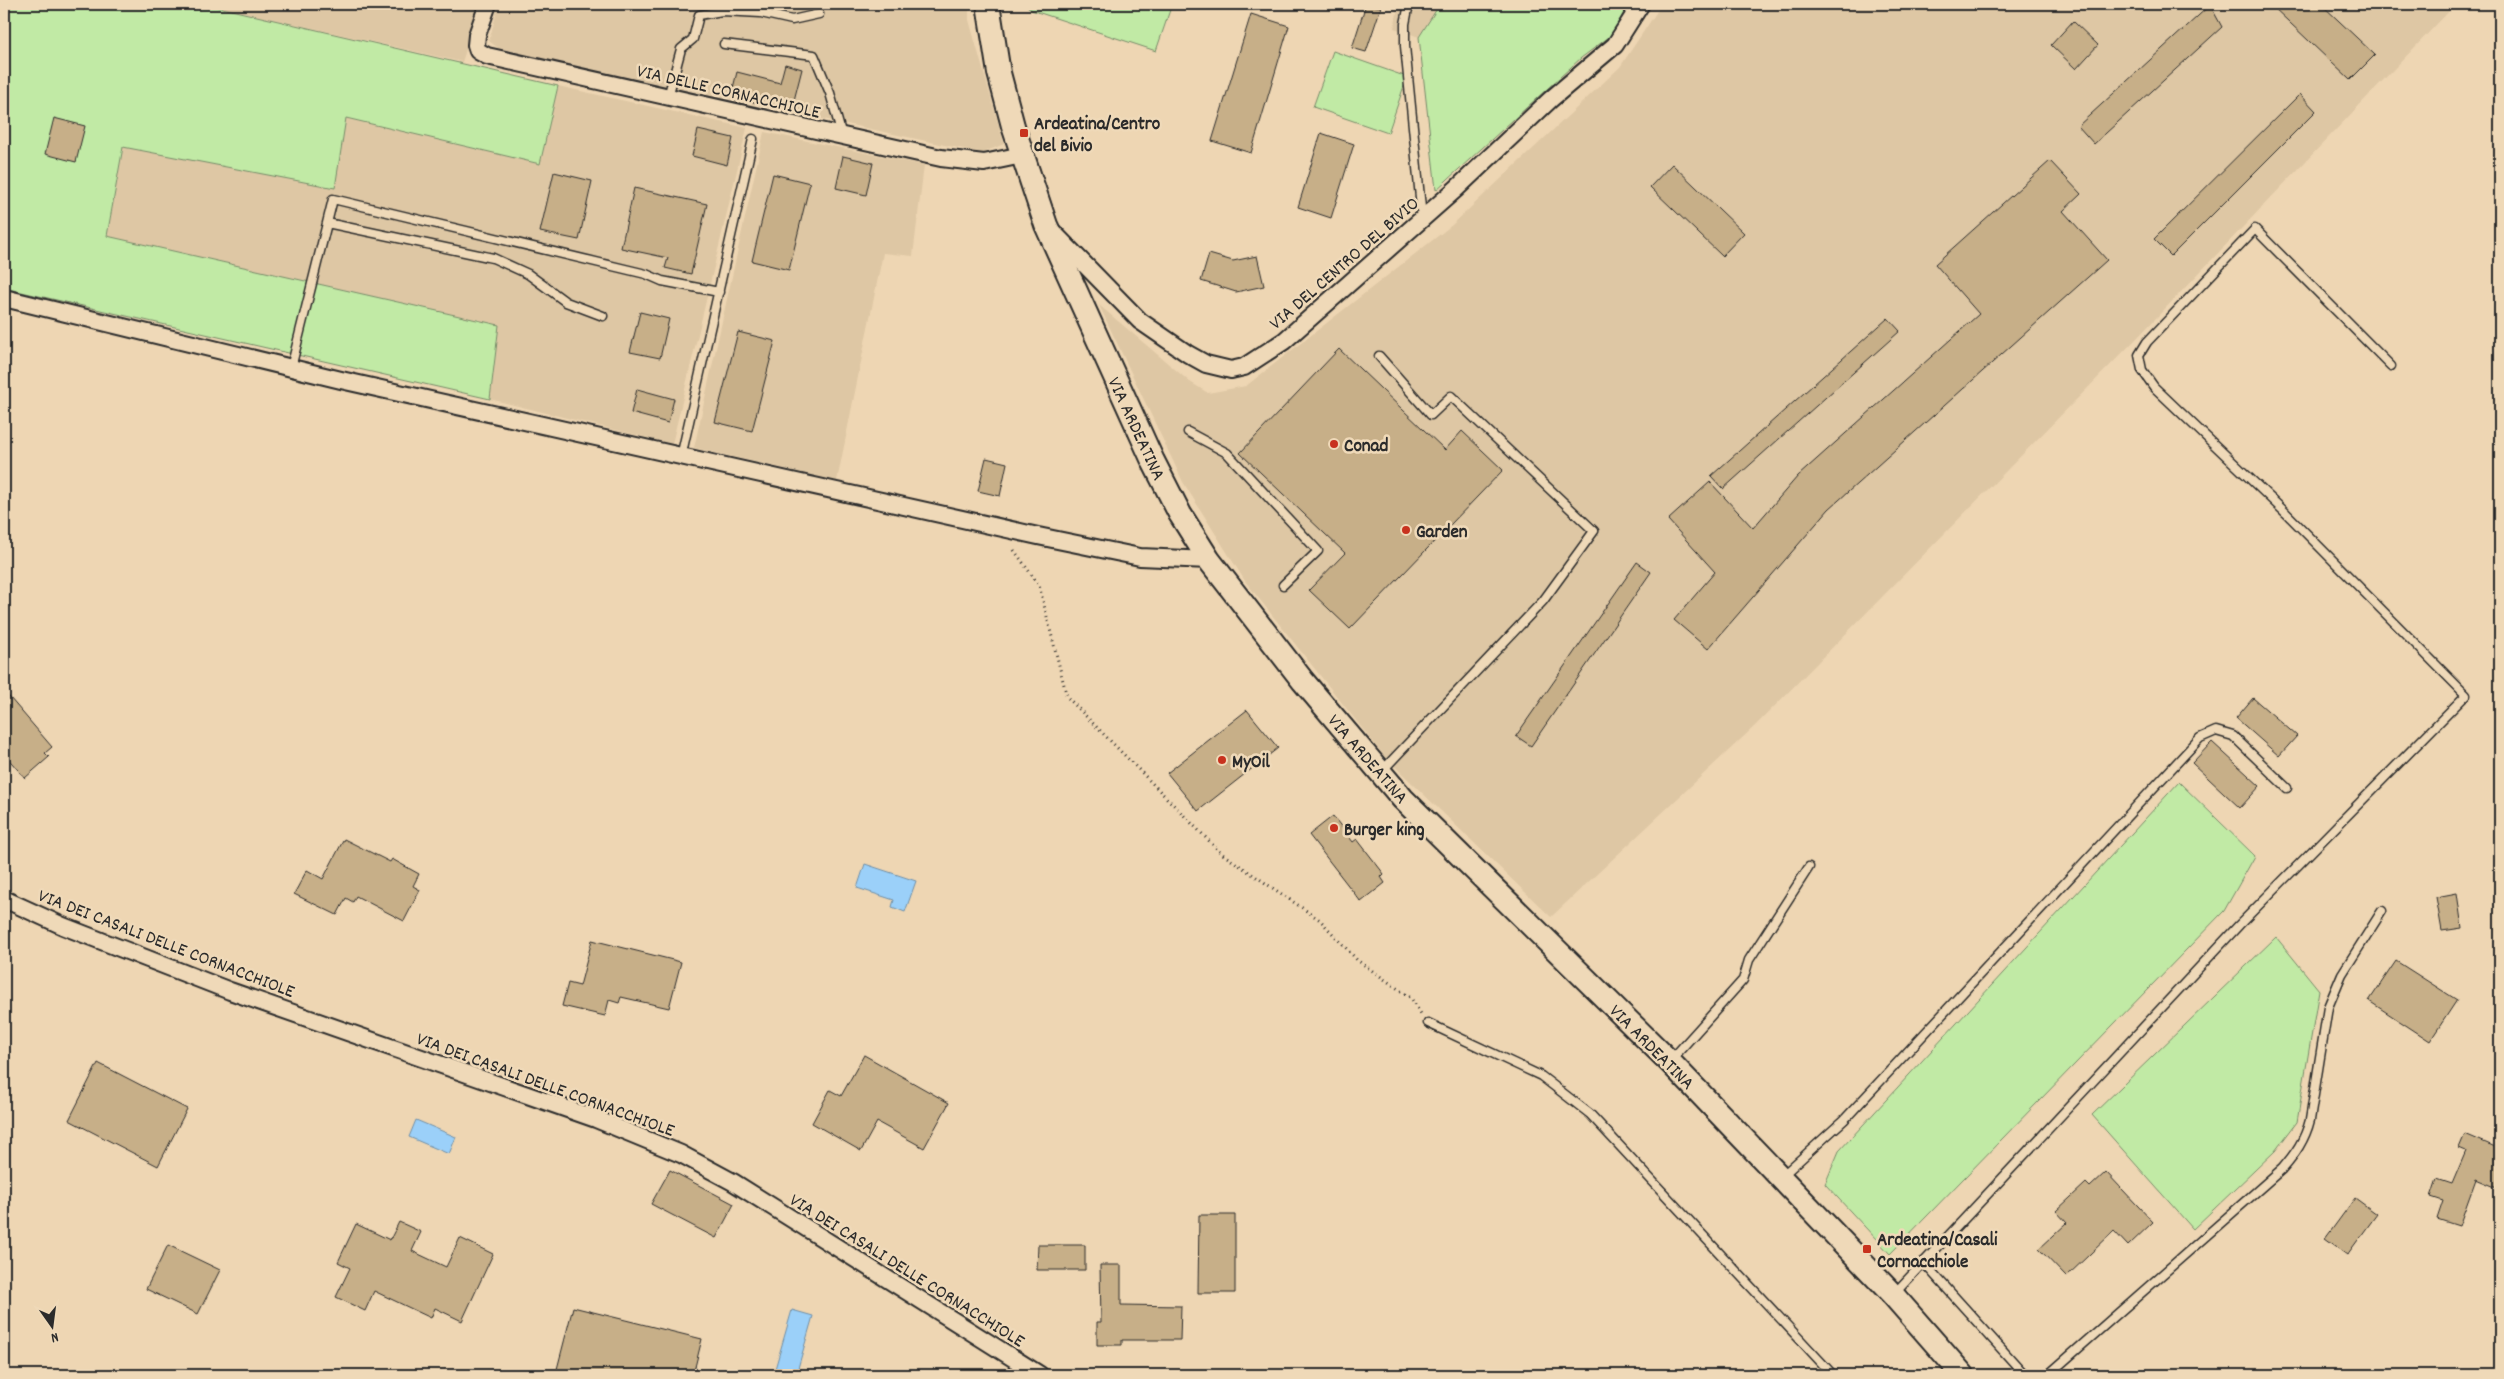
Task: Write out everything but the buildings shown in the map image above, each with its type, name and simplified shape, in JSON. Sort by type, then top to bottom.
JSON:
[{"type":"main road","name":"VIA ARDEATINA","points":[[988,4],[999,73],[1022,155],[1046,225],[1153,461],[1180,514],[1209,560],[1256,623],[1380,774],[1670,1062],[1893,1295],[1963,1375]]},
{"type":"street","name":"VIA DELLE CORNACCHIOLE","points":[[488,4],[476,42],[476,49],[480,53],[668,97],[964,162],[992,163],[1022,155]]},
{"type":"street","name":"VIA DEL CENTRO DEL BIVIO","points":[[1046,225],[1140,321],[1188,354],[1206,364],[1231,370],[1250,365],[1284,342],[1551,99],[1615,45],[1641,4]]},
{"type":"street","points":[[4,298],[291,368],[998,527],[1140,557],[1209,560]]},
{"type":"street","name":"VIA DEI CASALI DELLE CORNACCHIOLE","points":[[4,899],[63,926],[230,991],[596,1119],[681,1154],[733,1182],[1040,1375]]},
{"type":"lane","points":[[1409,4],[1405,24],[1405,46],[1422,218]]},
{"type":"lane","points":[[668,97],[681,48],[693,39],[700,15],[722,12],[761,13],[792,20],[819,14]]},
{"type":"lane","points":[[724,44],[814,55],[830,93],[842,136]]},
{"type":"lane","points":[[681,457],[753,139]]},
{"type":"lane","points":[[291,368],[333,199],[646,274],[662,281],[718,292]]},
{"type":"lane","points":[[327,223],[493,258],[528,274],[566,302],[603,316]]},
{"type":"lane","points":[[1893,1295],[2238,925],[2466,695],[2286,513],[2154,387],[2142,370],[2139,355],[2147,342],[2255,229],[2391,366]]},
{"type":"lane","points":[[1379,356],[1431,415],[1451,396],[1594,531],[1543,601],[1380,774]]},
{"type":"lane","points":[[1188,432],[1227,453],[1318,551],[1283,585]]},
{"type":"lane","points":[[1780,1178],[1844,1120],[2200,738],[2216,731],[2233,736],[2287,788]]},
{"type":"lane","points":[[1670,1062],[1743,980],[1749,960],[1808,867]]},
{"type":"lane","points":[[2048,1375],[2282,1170],[2298,1150],[2307,1134],[2310,1120],[2328,1007],[2342,974],[2382,911]]},
{"type":"lane","points":[[1428,1023],[1541,1076],[1590,1114],[1833,1375]]},
{"type":"lane","points":[[1923,1262],[2025,1375]]},
{"type":"path","points":[[998,527],[1039,586],[1067,697],[1221,853],[1320,920],[1357,960],[1411,998],[1428,1023]]},
{"type":"shaded area","points":[[205,4],[481,4],[462,62]]},
{"type":"shaded area","points":[[499,4],[969,4],[969,20],[1004,144],[982,153],[501,50],[489,41]]},
{"type":"shaded area","points":[[1399,4],[1440,4],[1419,37],[1394,28]]},
{"type":"shaded area","points":[[1662,4],[2456,4],[2137,338],[1756,725],[1551,917],[1385,757],[1245,581],[1183,482],[1099,305],[1190,382],[1208,393],[1246,386],[1452,225],[1620,67]]},
{"type":"shaded area","points":[[558,86],[747,128],[672,444],[490,399],[499,325],[107,236],[123,146],[335,188],[345,118],[540,164]]},
{"type":"shaded area","points":[[764,132],[924,165],[913,256],[883,253],[837,481],[694,448]]},
{"type":"green space","points":[[9,4],[205,4],[558,86],[540,164],[346,118],[335,188],[123,147],[107,236],[499,325],[490,399],[4,288],[4,27]]},
{"type":"green space","points":[[1026,4],[1172,4],[1156,51],[1031,10]]},
{"type":"green space","points":[[1440,4],[1628,4],[1613,34],[1581,58],[1436,190],[1419,37]]},
{"type":"green space","points":[[1333,51],[1407,77],[1388,133],[1313,107]]},
{"type":"green space","points":[[2179,782],[2255,856],[2224,911],[1890,1254],[1825,1184],[1839,1151]]},
{"type":"green space","points":[[2276,937],[2319,990],[2297,1122],[2275,1151],[2193,1229],[2092,1115]]},
{"type":"water","points":[[865,864],[916,881],[905,912],[892,907],[894,900],[857,888]]},
{"type":"water","points":[[416,1120],[456,1137],[449,1154],[409,1137]]},
{"type":"water","points":[[792,1310],[813,1316],[796,1375],[775,1369]]},
{"type":"place","name":"Ardeatina/Centro del Bivio","points":[[1024,133]]},
{"type":"place","name":"Conad","points":[[1334,444]]},
{"type":"place","name":"Garden","points":[[1406,530]]},
{"type":"place","name":"MyOil","points":[[1222,760]]},
{"type":"place","name":"Burger king","points":[[1334,828]]},
{"type":"place","name":"Ardeatina/Casali Cornacchiole","points":[[1867,1249]]}]
